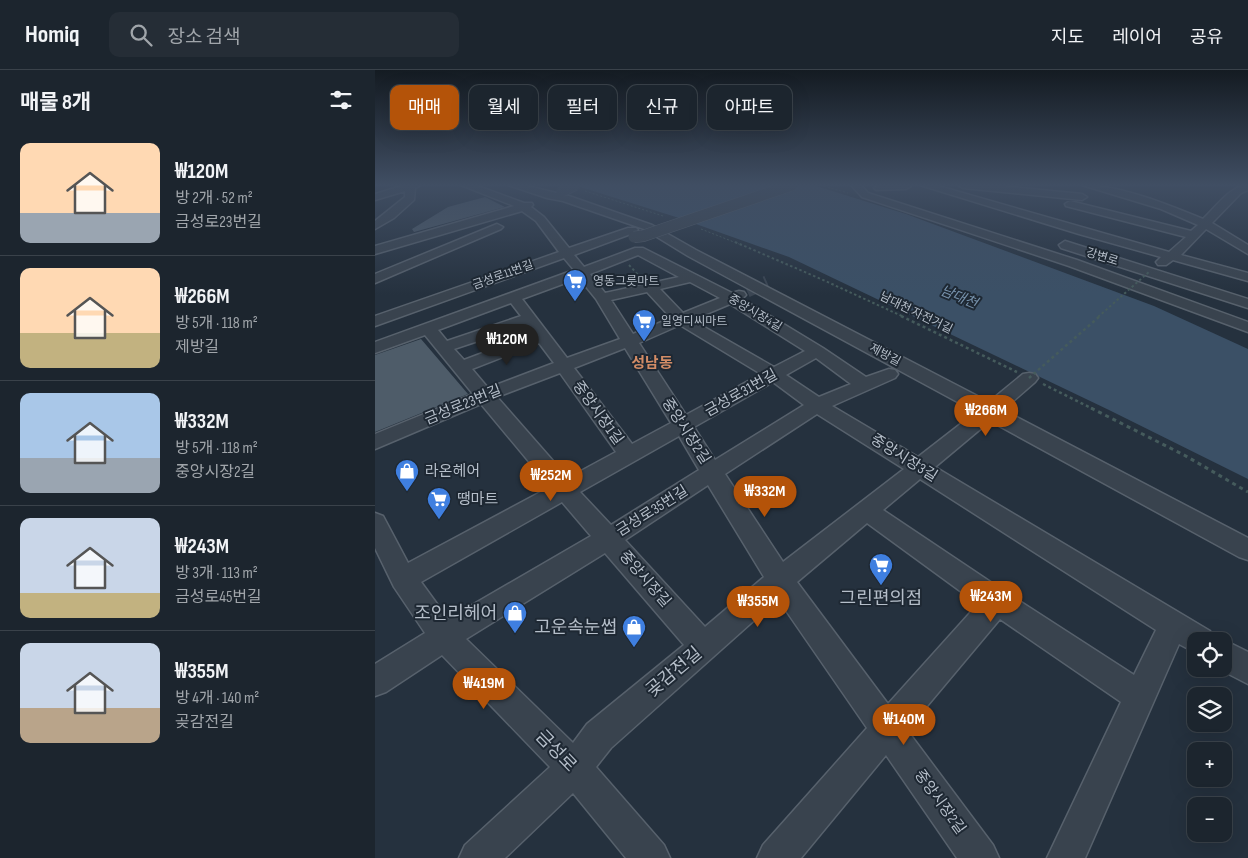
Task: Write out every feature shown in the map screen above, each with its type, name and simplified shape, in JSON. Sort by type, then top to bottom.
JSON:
[{"type":"street","points":[[375,250],[473,222]]},
{"type":"street","points":[[375,279],[508,222]]},
{"type":"street","name":"중앙시장2길","points":[[543,222],[578,261],[780,580],[981,858]]},
{"type":"street","name":"제방길","points":[[631,222],[657,231],[692,253],[758,286],[1248,550]]},
{"type":"street","points":[[375,337],[578,261],[622,258],[635,239],[685,222]]},
{"type":"street","points":[[948,222],[1073,262],[1248,327]]},
{"type":"street","points":[[1027,227],[1036,222]]},
{"type":"street","points":[[1050,222],[1083,232],[1176,248],[1202,250]]},
{"type":"street","points":[[1140,222],[1193,235]]},
{"type":"street","points":[[1190,222],[1204,225]]},
{"type":"street","points":[[1197,222],[1245,256]]},
{"type":"street","points":[[1150,272],[1207,222]]},
{"type":"street","points":[[1083,232],[1097,223],[1135,233]]},
{"type":"street","name":"강변로","points":[[1083,232],[1060,244],[1248,304]]},
{"type":"street","name":"금성로11번길","points":[[375,321],[578,261],[635,239]]},
{"type":"street","name":"중앙시장4길","points":[[635,239],[692,278],[739,294],[865,385]]},
{"type":"street","points":[[1176,248],[1248,277]]},
{"type":"street","points":[[375,348],[514,297],[578,261]]},
{"type":"street","points":[[602,298],[692,278]]},
{"type":"street","name":"중앙시장3길","points":[[650,287],[680,319],[773,374],[817,405],[1187,633]]},
{"type":"street","name":"금성로23번길","points":[[375,442],[486,395],[565,367],[629,341],[739,294]]},
{"type":"street","name":"중앙시장1길","points":[[514,297],[528,319],[629,455]]},
{"type":"street","points":[[445,347],[528,319]]},
{"type":"street","name":"중앙시장길","points":[[428,329],[704,647]]},
{"type":"street","points":[[461,367],[542,336]]},
{"type":"street","name":"금성로31번길","points":[[403,579],[817,351]]},
{"type":"street","name":"금성로35번길","points":[[375,681],[444,637],[609,538],[817,405],[889,374]]},
{"type":"street","name":"곶감전길","points":[[478,858],[574,768],[599,736],[780,580],[1029,378]]},
{"type":"street","points":[[867,511],[997,602],[1141,697]]},
{"type":"street","name":"금성로","points":[[375,524],[403,579],[444,637],[574,768],[651,858]]},
{"type":"street","points":[[776,858],[997,602]]},
{"type":"street","points":[[1066,858],[1141,697],[1187,633]]},
{"type":"street","points":[[1232,660],[1248,669]]},
{"type":"path","name":"남대천 자전거길","points":[[695,227],[766,254],[828,281],[1184,455],[1248,492]]},
{"type":"path","points":[[622,258],[650,287]]},
{"type":"path","points":[[1029,378],[1150,272]]},
{"type":"water","name":"남대천","points":[[690,222],[927,222],[1154,306],[1248,349],[1248,479],[1109,410],[789,257]]},
{"type":"building","points":[[424,222],[451,222],[414,232],[412,229]]},
{"type":"building","points":[[421,339],[468,394],[375,432],[375,355]]},
{"type":"tunnel","points":[[747,291],[767,282]]},
{"type":"place","name":"영동그릇마트","points":[[575,302]]},
{"type":"place","name":"일영디씨마트","points":[[644,342]]},
{"type":"place","name":"라온헤어","points":[[407,492]]},
{"type":"place","name":"땡마트","points":[[439,520]]},
{"type":"place","name":"그린편의점","points":[[881,586]]},
{"type":"place","name":"조인리헤어","points":[[515,634]]},
{"type":"place","name":"고운속눈썹","points":[[634,648]]},
{"type":"district","name":"성남동","points":[[652,363]]}]
